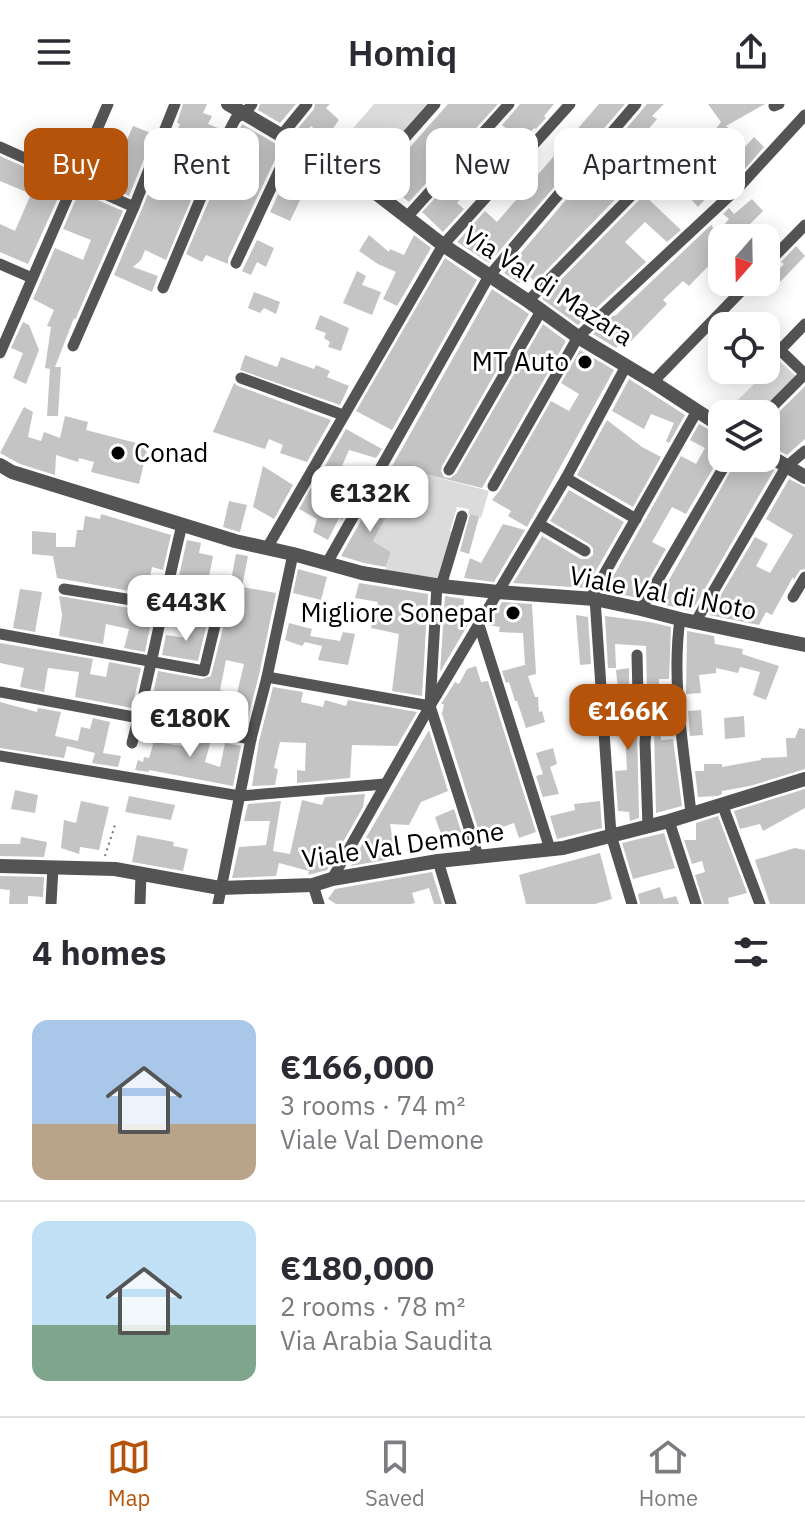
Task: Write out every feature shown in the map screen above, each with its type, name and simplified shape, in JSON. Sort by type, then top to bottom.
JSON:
[{"type":"street","points":[[97,128],[108,104]]},
{"type":"street","points":[[73,346],[175,104]]},
{"type":"street","name":"Via Val di Mazara","points":[[228,104],[248,109],[275,130]]},
{"type":"street","points":[[293,128],[307,104]]},
{"type":"street","points":[[410,132],[435,104]]},
{"type":"street","points":[[407,217],[509,104]]},
{"type":"street","points":[[267,548],[443,245],[570,104]]},
{"type":"street","points":[[327,563],[489,276],[636,104]]},
{"type":"street","points":[[163,288],[228,133],[236,118],[248,109]]},
{"type":"street","points":[[493,486],[578,337],[739,187],[805,115]]},
{"type":"street","points":[[0,147],[24,158]]},
{"type":"street","points":[[236,263],[275,166]]},
{"type":"street","points":[[0,353],[66,200]]},
{"type":"street","points":[[118,200],[134,207]]},
{"type":"street","name":"Via Val di Mazara","points":[[385,200],[443,245],[578,337],[708,418]]},
{"type":"street","points":[[528,301],[627,200]]},
{"type":"street","points":[[780,251],[805,225]]},
{"type":"street","points":[[0,264],[32,278]]},
{"type":"street","points":[[653,382],[736,296]]},
{"type":"street","points":[[449,470],[541,311]]},
{"type":"street","points":[[779,400],[805,374],[780,350],[805,324]]},
{"type":"street","points":[[332,879],[430,706],[566,478],[626,366]]},
{"type":"street","points":[[241,378],[343,415]]},
{"type":"street","points":[[632,904],[611,835],[592,599],[697,411]]},
{"type":"street","points":[[696,621],[786,467],[805,451]]},
{"type":"street","points":[[780,463],[805,477]]},
{"type":"street","name":"Viale Val di Noto","points":[[0,465],[12,472],[235,541],[362,573],[439,586],[592,599],[805,645]]},
{"type":"street","points":[[641,609],[721,472]]},
{"type":"street","points":[[566,478],[636,519]]},
{"type":"street","points":[[462,516],[439,586],[432,647],[430,706],[478,856]]},
{"type":"street","points":[[539,524],[585,551]]},
{"type":"street","points":[[132,743],[182,525]]},
{"type":"street","points":[[218,904],[293,554]]},
{"type":"street","points":[[793,597],[805,577]]},
{"type":"street","points":[[0,634],[204,671],[217,617],[64,589]]},
{"type":"street","points":[[680,619],[678,685],[691,813]]},
{"type":"street","points":[[479,625],[550,849]]},
{"type":"street","points":[[637,655],[638,695],[645,711],[648,826]]},
{"type":"street","points":[[267,677],[430,706]]},
{"type":"street","points":[[0,692],[251,739]]},
{"type":"street","points":[[0,756],[240,796],[385,784]]},
{"type":"street","name":"Viale Val Demone","points":[[0,866],[101,868],[220,888],[313,885],[438,861],[563,848],[669,821],[805,779]]},
{"type":"street","points":[[724,804],[760,904]]},
{"type":"street","points":[[669,821],[696,904]]},
{"type":"street","points":[[438,861],[451,904]]},
{"type":"street","points":[[51,904],[53,867]]},
{"type":"street","points":[[140,904],[141,873]]},
{"type":"street","points":[[313,885],[319,904]]},
{"type":"path","points":[[101,868],[116,822]]},
{"type":"shaded area","points":[[374,104],[429,104],[408,128],[353,128]]},
{"type":"shaded area","points":[[780,362],[796,376],[771,400],[738,400],[754,384],[780,384]]},
{"type":"shaded area","points":[[390,465],[489,491],[481,518],[468,514],[469,509],[457,507],[450,531],[455,533],[439,580],[385,571],[391,552],[373,541],[400,494],[379,486]]},
{"type":"building","points":[[183,104],[207,104],[203,113],[212,116],[208,124],[218,128],[178,128],[180,124],[177,123]]},
{"type":"building","points":[[260,104],[296,104],[280,123],[258,110]]},
{"type":"building","points":[[315,104],[330,104],[326,108],[339,120],[333,128],[298,128]]},
{"type":"building","points":[[448,104],[498,104],[476,128],[427,128]]},
{"type":"building","points":[[520,104],[554,104],[537,128],[506,128],[502,125]]},
{"type":"building","points":[[599,104],[625,104],[604,128],[578,128]]},
{"type":"building","points":[[647,104],[664,104],[652,116],[657,119],[649,128],[627,128]]},
{"type":"building","points":[[708,104],[765,104],[726,126],[728,128],[716,128],[721,122]]},
{"type":"building","points":[[133,126],[144,130],[144,159],[129,196],[128,196],[128,138]]},
{"type":"building","points":[[426,129],[426,183],[409,202],[406,200],[410,200],[410,147]]},
{"type":"building","points":[[259,134],[275,143],[275,160],[259,193]]},
{"type":"building","points":[[754,137],[764,147],[745,169],[745,147]]},
{"type":"building","points":[[0,156],[24,167],[24,191],[0,181]]},
{"type":"building","points":[[554,156],[554,187],[489,263],[457,242],[485,211],[497,222],[516,200],[538,200],[538,175]]},
{"type":"building","points":[[752,199],[763,211],[750,224],[725,224],[729,219],[723,214],[729,208],[734,214]]},
{"type":"building","points":[[28,200],[57,200],[28,264],[0,252],[0,224],[15,231]]},
{"type":"building","points":[[76,200],[98,200],[123,211],[55,367],[61,367],[58,416],[47,416],[50,369],[45,368],[51,327],[47,326],[54,310],[33,299],[55,248],[83,260],[91,240],[63,229]]},
{"type":"building","points":[[146,200],[191,200],[166,260],[145,250],[141,260],[133,267],[158,276],[152,292],[114,275]]},
{"type":"building","points":[[209,200],[256,200],[228,264],[206,255],[202,262],[186,254]]},
{"type":"building","points":[[275,200],[300,200],[290,221],[270,212]]},
{"type":"building","points":[[433,200],[460,200],[457,203],[464,209],[443,232],[422,212]]},
{"type":"building","points":[[566,200],[615,200],[535,282],[527,274],[519,283],[504,273]]},
{"type":"building","points":[[639,200],[649,200],[681,230],[667,242],[645,222],[625,242],[646,262],[578,325],[542,299]]},
{"type":"building","points":[[692,200],[705,200],[698,207]]},
{"type":"building","points":[[708,228],[708,266],[689,286],[683,281],[663,300],[667,304],[631,341],[626,337],[616,348],[593,334]]},
{"type":"building","points":[[369,235],[389,252],[390,249],[404,255],[414,235],[431,248],[397,306],[383,299],[396,272],[359,251]]},
{"type":"building","points":[[257,240],[274,248],[266,267],[257,262],[251,275],[242,271]]},
{"type":"building","points":[[796,246],[805,256],[780,282],[780,268],[784,264],[781,262]]},
{"type":"building","points":[[445,258],[477,280],[392,430],[356,411]]},
{"type":"building","points":[[357,271],[366,276],[362,285],[381,292],[372,315],[343,303]]},
{"type":"building","points":[[492,289],[529,314],[442,466],[444,477],[450,478],[456,474],[543,324],[566,341],[482,488],[392,466]]},
{"type":"building","points":[[254,292],[280,302],[276,314],[264,308],[260,313],[248,308]]},
{"type":"building","points":[[320,315],[349,328],[341,351],[328,347],[330,342],[324,338],[326,333],[315,329]]},
{"type":"building","points":[[23,322],[29,325],[39,350],[26,384],[13,378],[23,353],[11,348]]},
{"type":"building","points":[[580,350],[614,370],[527,527],[508,516],[511,511],[492,500],[551,401],[569,411],[579,394],[561,383]]},
{"type":"building","points":[[245,355],[277,367],[281,357],[314,369],[316,365],[330,371],[327,377],[349,386],[340,405],[240,370]]},
{"type":"building","points":[[629,379],[685,415],[669,443],[666,441],[674,423],[651,414],[644,429],[612,411]]},
{"type":"building","points":[[234,383],[331,420],[307,462],[280,453],[283,445],[269,439],[265,449],[213,432]]},
{"type":"building","points":[[805,386],[805,439],[787,455],[780,451],[780,411]]},
{"type":"building","points":[[24,407],[33,412],[28,437],[41,441],[44,432],[60,438],[65,416],[88,422],[86,430],[148,446],[139,484],[91,472],[94,462],[79,458],[78,462],[56,455],[55,475],[20,464],[0,453]]},
{"type":"building","points":[[607,420],[642,447],[661,457],[633,507],[577,475]]},
{"type":"building","points":[[699,424],[708,429],[708,472],[711,472],[686,514],[672,507],[652,542],[666,549],[638,598],[605,591],[681,456],[696,464],[705,448],[690,440]]},
{"type":"building","points":[[346,429],[382,449],[376,458],[349,450],[342,466],[364,479],[328,540],[313,532],[317,519],[299,509],[311,488],[330,498],[342,476],[325,466]]},
{"type":"building","points":[[263,466],[293,485],[274,519],[253,507]]},
{"type":"building","points":[[730,472],[773,472],[692,611],[656,603]]},
{"type":"building","points":[[789,479],[805,487],[805,569],[800,570],[794,580],[793,577],[772,615],[766,612],[759,625],[709,615],[755,537],[768,544],[756,566],[770,573],[793,535],[766,519]]},
{"type":"building","points":[[380,487],[393,491],[382,512],[387,516],[373,541],[391,552],[386,567],[341,556]]},
{"type":"building","points":[[569,490],[624,522],[586,588],[513,583],[542,536],[581,559],[593,555],[589,544],[550,521]]},
{"type":"building","points":[[229,501],[247,505],[240,532],[223,527]]},
{"type":"building","points":[[101,514],[171,535],[163,570],[152,567],[150,577],[143,576],[141,593],[57,578],[53,556],[32,554],[32,531],[56,533],[56,547],[75,547],[77,530],[83,530],[85,516],[100,519]]},
{"type":"building","points":[[470,514],[479,517],[469,554],[460,551]]},
{"type":"building","points":[[503,524],[525,530],[494,582],[464,578],[470,558],[481,563]]},
{"type":"building","points":[[187,540],[201,543],[199,553],[213,556],[207,587],[229,591],[236,554],[248,556],[242,587],[276,593],[245,729],[230,726],[244,664],[226,660],[220,690],[223,691],[214,723],[154,710],[158,695],[153,694],[158,671],[202,679],[211,676],[228,606],[174,598]]},
{"type":"building","points":[[298,569],[327,577],[321,600],[293,593]]},
{"type":"building","points":[[359,583],[428,594],[422,696],[392,691],[399,634],[371,628],[378,602],[355,598]]},
{"type":"building","points":[[20,589],[42,592],[35,632],[13,628]]},
{"type":"building","points":[[59,596],[153,612],[145,652],[124,648],[129,629],[106,624],[103,644],[59,636],[62,615]]},
{"type":"building","points":[[445,596],[464,599],[462,622],[469,623],[440,672]]},
{"type":"building","points":[[502,602],[532,604],[536,674],[528,676],[545,722],[526,728],[502,671],[525,665],[523,633],[499,632],[500,627],[488,625]]},
{"type":"building","points":[[576,615],[588,617],[591,664],[580,665]]},
{"type":"building","points":[[605,616],[671,627],[669,679],[659,679],[659,702],[651,703],[647,694],[646,646],[615,644],[616,668],[608,668]]},
{"type":"building","points":[[190,620],[207,623],[198,661],[162,655],[166,635],[186,638]]},
{"type":"building","points":[[289,623],[312,629],[310,636],[340,641],[343,632],[355,634],[348,665],[318,660],[322,646],[305,642],[302,646],[285,640]]},
{"type":"building","points":[[687,631],[714,636],[715,644],[743,649],[742,654],[779,666],[766,700],[753,695],[760,672],[740,667],[738,673],[716,668],[716,673],[699,675],[701,693],[686,694]]},
{"type":"building","points":[[0,643],[93,659],[90,674],[106,677],[109,662],[141,668],[132,708],[75,697],[79,672],[48,668],[44,692],[20,687],[24,668],[0,663]]},
{"type":"building","points":[[476,666],[481,682],[488,681],[536,832],[519,838],[514,823],[480,835],[442,714],[444,704],[441,704],[455,682],[459,684],[467,669]]},
{"type":"building","points":[[629,668],[627,707],[634,707],[637,727],[639,818],[630,821],[629,812],[618,811],[615,771],[627,770],[625,732],[615,731],[616,720],[621,720],[616,670]]},
{"type":"building","points":[[273,687],[303,692],[301,702],[323,707],[325,700],[346,706],[348,700],[417,712],[397,746],[352,745],[350,778],[297,783],[297,770],[305,771],[306,743],[280,742],[274,768],[278,769],[275,785],[252,786],[259,741]]},
{"type":"building","points":[[0,702],[37,712],[38,708],[61,712],[55,736],[78,741],[81,727],[90,729],[93,718],[110,722],[103,753],[121,756],[118,767],[92,763],[95,753],[67,746],[64,758],[0,748]]},
{"type":"building","points":[[701,710],[703,735],[690,736],[688,711]]},
{"type":"building","points":[[744,716],[745,737],[725,739],[724,718]]},
{"type":"building","points":[[661,725],[661,740],[673,739],[682,806],[656,813],[654,726]]},
{"type":"building","points":[[145,728],[165,732],[162,743],[183,746],[187,736],[211,740],[205,762],[220,767],[225,743],[241,746],[233,786],[135,770],[138,760],[143,762],[144,757],[149,758],[154,741],[142,738]]},
{"type":"building","points":[[799,728],[805,729],[805,769],[722,791],[718,796],[698,797],[695,771],[704,771],[704,764],[722,764],[722,767],[761,758],[787,757],[786,738],[795,738]]},
{"type":"building","points":[[429,730],[448,791],[421,802],[409,825],[390,824],[396,858],[351,866],[360,848]]},
{"type":"building","points":[[553,748],[557,764],[550,767],[559,794],[543,797],[544,801],[536,776],[543,774],[536,753]]},
{"type":"building","points":[[805,789],[805,808],[763,831],[760,824],[740,829],[734,811]]},
{"type":"building","points":[[15,790],[38,795],[35,813],[11,809]]},
{"type":"building","points":[[365,794],[363,807],[327,870],[308,875],[309,871],[279,863],[276,876],[232,878],[239,847],[266,845],[270,821],[244,821],[248,804],[281,801],[273,851],[290,854],[302,800],[322,805],[325,797]]},
{"type":"building","points":[[129,796],[175,805],[171,820],[125,812]]},
{"type":"building","points":[[81,801],[109,807],[99,850],[80,847],[79,854],[61,848],[64,820],[76,823]]},
{"type":"building","points":[[600,801],[602,828],[557,839],[550,816],[575,810],[574,804]]},
{"type":"building","points":[[454,809],[462,834],[451,837],[449,832],[441,834],[435,817]]},
{"type":"building","points":[[718,816],[747,893],[728,898],[729,904],[704,904],[695,875],[705,872],[702,861],[692,864],[684,840],[696,840],[696,823]]},
{"type":"building","points":[[664,833],[675,868],[633,879],[622,843]]},
{"type":"building","points":[[137,835],[174,842],[173,846],[188,849],[183,871],[132,862]]},
{"type":"building","points":[[21,837],[47,842],[44,857],[0,856],[0,844],[20,844]]},
{"type":"building","points":[[795,848],[805,850],[805,904],[770,904],[755,860]]},
{"type":"building","points":[[600,853],[612,899],[595,904],[526,904],[519,875]]},
{"type":"building","points":[[432,872],[442,904],[434,904],[429,888],[412,893],[415,903],[411,904],[336,904],[328,899],[335,889]]},
{"type":"building","points":[[0,876],[44,877],[43,897],[28,896],[28,904],[9,904],[10,890],[0,889]]},
{"type":"building","points":[[660,887],[664,899],[676,896],[679,904],[640,904],[638,894]]},
{"type":"place","name":"MT Auto","points":[[585,362]]},
{"type":"place","name":"Conad","points":[[118,453]]},
{"type":"place","name":"Migliore Sonepar","points":[[513,613]]}]
